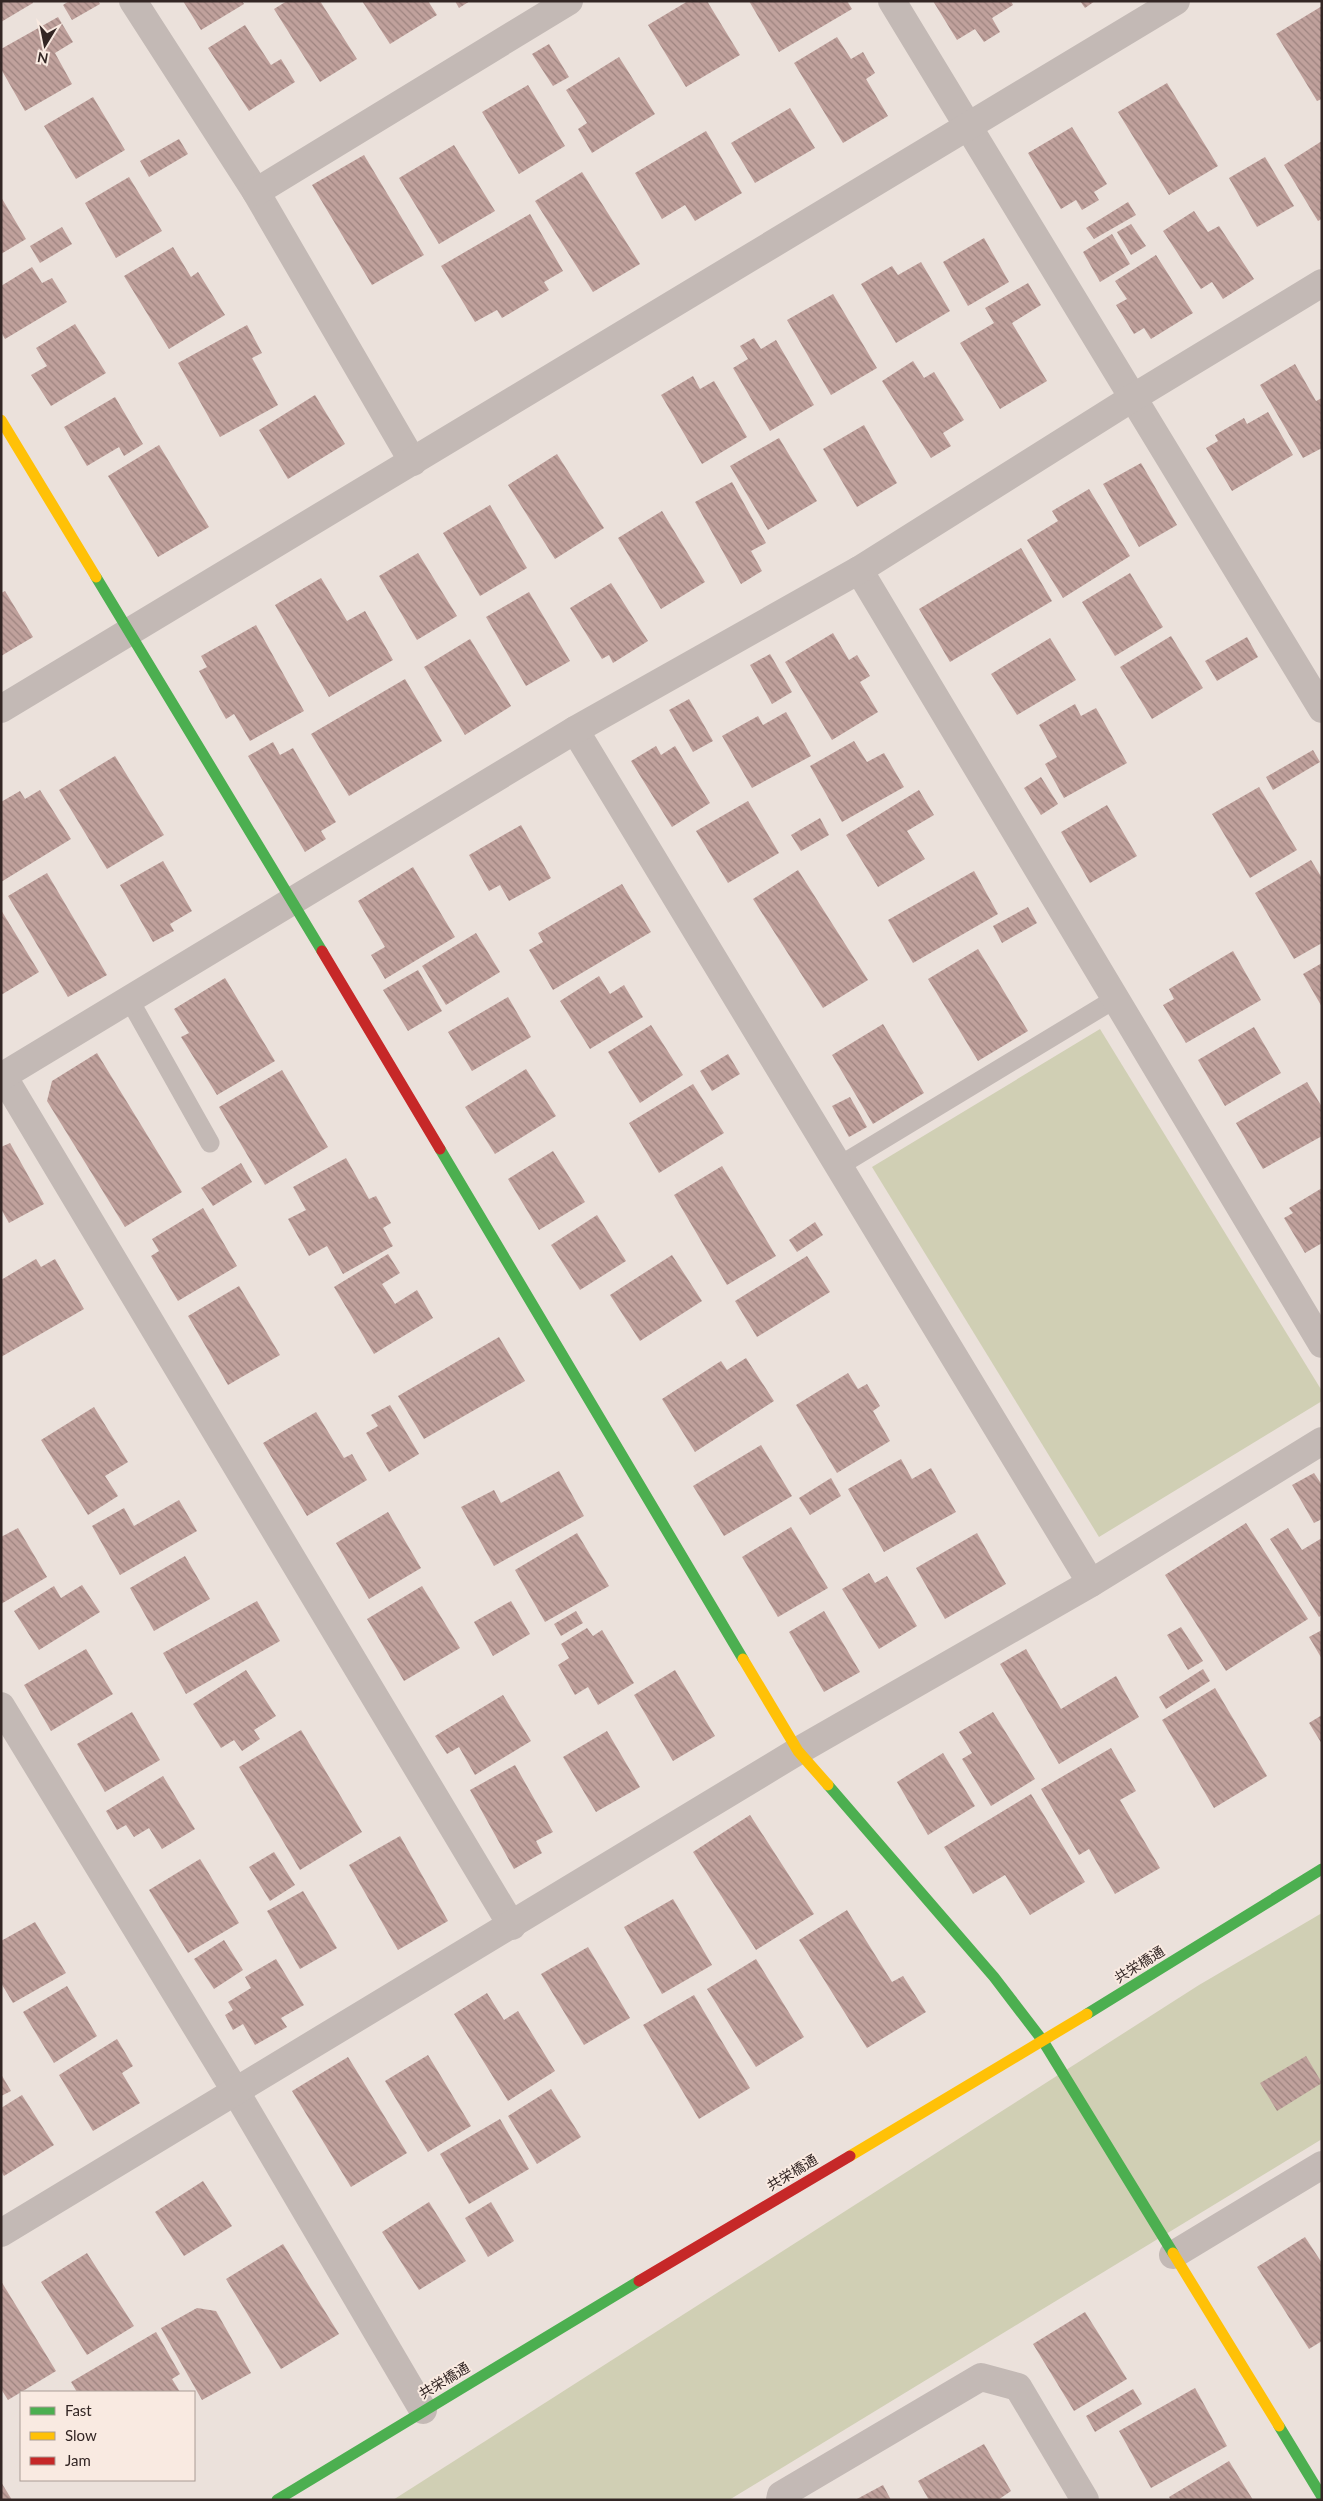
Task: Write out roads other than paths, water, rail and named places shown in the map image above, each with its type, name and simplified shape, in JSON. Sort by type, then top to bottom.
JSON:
[{"type":"street","points":[[133,1],[256,192],[413,462]]},
{"type":"street","points":[[256,192],[569,1]]},
{"type":"street","points":[[892,1],[1322,709]]},
{"type":"street","points":[[1,709],[1176,1]]},
{"type":"street","points":[[512,1926],[2,1076],[575,730],[859,570],[1134,397],[1322,283]]},
{"type":"street","points":[[1,420],[292,901],[798,1751],[994,1977],[1043,2041],[1322,2497]]},
{"type":"street","points":[[859,570],[1322,1344]]},
{"type":"street","points":[[575,730],[1091,1583]]},
{"type":"street","points":[[1,2234],[798,1751],[1091,1583],[1322,1441]]},
{"type":"street","points":[[1,1706],[236,2092],[423,2410]]},
{"type":"street","name":"共栄橋通","points":[[277,2500],[423,2410],[1043,2041],[1322,1869]]},
{"type":"street","points":[[1173,2255],[1322,2165]]},
{"type":"street","points":[[780,2500],[781,2495],[981,2377],[1018,2387],[1085,2500]]},
{"type":"lane","points":[[839,1166],[1115,998]]},
{"type":"lane","points":[[129,999],[210,1143]]}]
